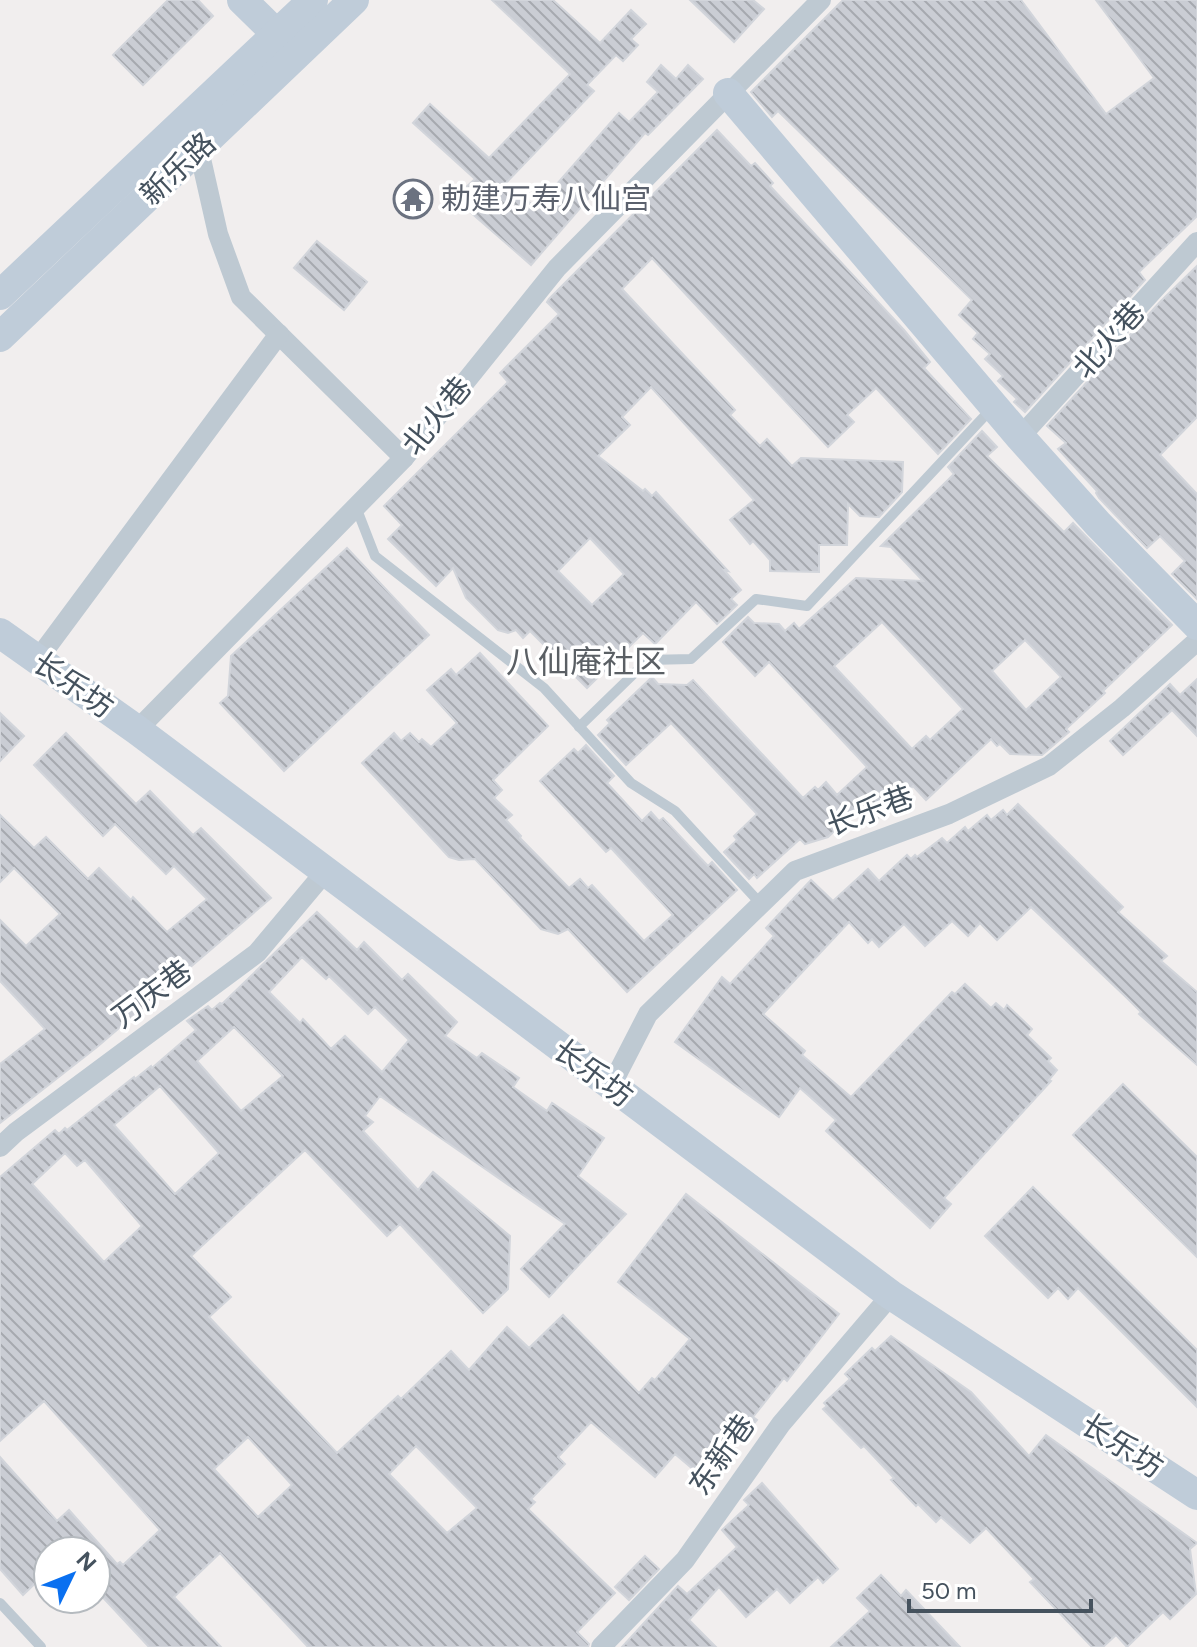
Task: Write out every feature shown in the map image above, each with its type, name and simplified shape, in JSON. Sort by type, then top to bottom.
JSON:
[{"type":"street","points":[[242,0],[287,45]]},
{"type":"street","name":"新乐路","points":[[0,337],[199,150],[287,45],[313,0]]},
{"type":"street","name":"新乐路","points":[[0,295],[287,45],[354,0]]},
{"type":"street","name":"北火巷","points":[[137,730],[404,458],[557,268],[821,0]]},
{"type":"street","points":[[728,93],[1020,437],[1098,524],[1197,625]]},
{"type":"street","points":[[199,150],[218,234],[241,297],[404,458]]},
{"type":"street","name":"北火巷","points":[[1020,437],[1197,242]]},
{"type":"street","points":[[38,659],[279,334]]},
{"type":"street","name":"长乐坊","points":[[0,633],[137,730],[891,1295],[1197,1495]]},
{"type":"street","name":"长乐巷","points":[[611,1086],[648,1014],[795,871],[949,814],[1049,766],[1122,708],[1197,641]]},
{"type":"street","name":"万庆巷","points":[[0,1147],[257,953],[325,872]]},
{"type":"street","name":"东新巷","points":[[601,1647],[685,1560],[781,1424],[891,1295]]},
{"type":"lane","points":[[579,727],[648,660],[691,659],[756,599],[807,606],[994,406]]},
{"type":"lane","points":[[356,507],[375,556],[544,688],[631,783],[675,811],[761,904]]},
{"type":"lane","points":[[0,1603],[41,1647]]},
{"type":"building","points":[[168,0],[198,0],[213,16],[143,85],[113,55]]},
{"type":"building","points":[[492,0],[553,0],[600,43],[631,10],[646,24],[631,39],[638,45],[623,61],[616,55],[587,85],[594,91],[506,183],[536,208],[619,113],[629,122],[658,92],[647,82],[661,65],[676,79],[688,65],[703,79],[648,135],[645,133],[531,265],[454,198],[475,179],[413,123],[430,104],[489,158],[570,74]]},
{"type":"building","points":[[690,0],[753,0],[764,9],[734,42]]},
{"type":"building","points":[[843,0],[1021,0],[1106,114],[1154,78],[1096,0],[1197,0],[1197,216],[1139,272],[1145,280],[1025,412],[1014,402],[1017,399],[998,381],[1003,376],[985,359],[990,354],[973,339],[978,333],[959,315],[972,300],[778,111],[772,117],[751,92]]},
{"type":"building","points":[[717,130],[751,166],[755,163],[773,183],[770,186],[904,330],[930,362],[924,368],[971,419],[938,454],[876,388],[847,415],[854,422],[828,447],[652,258],[622,289],[735,410],[730,415],[760,446],[767,439],[792,466],[801,458],[903,462],[902,492],[879,517],[860,516],[848,504],[847,545],[819,545],[819,572],[770,571],[770,560],[753,541],[750,544],[730,520],[754,500],[651,387],[622,417],[630,425],[598,456],[643,491],[645,489],[652,496],[656,492],[728,571],[724,570],[741,590],[731,599],[737,605],[717,624],[696,602],[655,644],[643,633],[587,688],[530,631],[523,638],[516,630],[508,633],[498,630],[466,598],[453,568],[436,586],[388,539],[402,525],[384,506],[508,382],[500,373],[559,314],[547,302]],"holes":[[[590,538],[624,574],[592,605],[558,571]]]},
{"type":"building","points":[[317,241],[367,282],[344,310],[294,268]]},
{"type":"building","points":[[1197,266],[1197,417],[1160,455],[1197,494],[1197,599],[1172,574],[1185,561],[1160,536],[1147,548],[1058,449],[1066,443],[1047,426]]},
{"type":"building","points":[[982,431],[997,447],[987,456],[1064,532],[1073,523],[1172,625],[1066,729],[1069,732],[1042,755],[1010,754],[991,739],[926,800],[913,786],[875,821],[866,824],[855,812],[828,837],[805,844],[800,839],[757,878],[754,874],[749,879],[724,852],[737,840],[734,836],[757,814],[671,723],[626,765],[598,735],[610,723],[607,720],[652,677],[658,684],[687,685],[693,680],[803,798],[826,782],[837,795],[867,767],[769,662],[755,676],[723,642],[748,617],[754,623],[779,624],[785,631],[794,623],[799,629],[856,578],[923,581],[891,547],[881,546],[954,474],[948,467]],"holes":[[[882,622],[963,709],[930,740],[926,736],[912,749],[834,666]],[[1025,640],[1061,677],[1026,710],[992,671]]]},
{"type":"building","points":[[347,548],[429,635],[284,771],[220,703],[228,696],[231,656]]},
{"type":"building","points":[[480,653],[548,726],[493,780],[502,790],[494,798],[512,815],[506,820],[520,838],[569,888],[580,879],[588,888],[592,885],[644,941],[673,915],[611,848],[606,852],[540,781],[574,749],[578,753],[586,745],[614,776],[607,783],[642,821],[651,812],[659,821],[663,818],[708,866],[712,862],[737,890],[627,992],[568,929],[558,934],[541,929],[475,859],[449,857],[362,763],[394,733],[401,741],[410,733],[419,742],[422,739],[431,747],[457,723],[427,690],[451,669],[456,675]]},
{"type":"building","points":[[1197,679],[1197,736],[1172,710],[1123,755],[1110,741],[1170,684],[1180,695]]},
{"type":"building","points":[[0,713],[24,736],[0,761]]},
{"type":"building","points":[[66,733],[136,804],[150,791],[193,835],[201,828],[271,898],[97,1047],[0,1123],[0,1064],[45,1029],[0,981],[0,920],[26,946],[60,914],[14,868],[0,882],[0,815],[34,848],[46,837],[88,879],[99,868],[167,932],[207,899],[174,866],[166,874],[115,824],[103,836],[34,765]]},
{"type":"building","points":[[1018,804],[1123,907],[1118,912],[1167,956],[1161,961],[1197,992],[1197,1065],[1139,1014],[1141,1012],[1127,998],[1031,907],[997,940],[980,923],[968,936],[952,921],[925,946],[904,924],[879,947],[872,939],[868,943],[849,922],[763,1014],[805,1051],[802,1055],[851,1097],[952,992],[955,994],[965,984],[991,1008],[996,1003],[1004,1010],[1007,1005],[1032,1029],[1027,1035],[1051,1058],[1048,1061],[1057,1070],[1051,1081],[944,1198],[951,1204],[930,1228],[826,1131],[836,1120],[800,1088],[779,1117],[675,1042],[722,977],[730,984],[774,936],[766,928],[811,880],[833,901],[868,869],[879,881],[907,855],[911,859],[915,855],[917,857],[942,838],[947,843],[965,827],[968,831],[987,815],[991,820],[1003,810],[1007,815]]},
{"type":"building","points":[[317,912],[357,950],[364,942],[402,980],[408,974],[457,1022],[445,1036],[477,1058],[482,1053],[519,1078],[513,1087],[547,1111],[552,1103],[604,1138],[578,1176],[626,1214],[549,1297],[521,1269],[565,1224],[380,1096],[365,1116],[373,1122],[363,1131],[418,1190],[433,1172],[510,1236],[508,1289],[483,1313],[400,1224],[387,1236],[305,1150],[191,1256],[231,1297],[209,1317],[337,1453],[398,1396],[401,1399],[451,1351],[469,1370],[507,1327],[529,1348],[563,1315],[639,1393],[652,1378],[655,1380],[690,1339],[618,1282],[686,1194],[839,1314],[787,1381],[784,1378],[753,1417],[757,1420],[707,1481],[675,1454],[655,1477],[591,1422],[558,1457],[565,1464],[531,1499],[535,1502],[528,1509],[615,1593],[577,1632],[589,1644],[588,1647],[308,1647],[220,1553],[174,1597],[221,1647],[149,1647],[112,1607],[112,1558],[123,1565],[160,1530],[44,1401],[0,1441],[0,1177],[55,1130],[59,1134],[65,1128],[67,1130],[134,1077],[152,1068],[196,1030],[187,1021],[208,1006],[212,1010]],"holes":[[[302,957],[326,979],[329,976],[368,1014],[375,1007],[409,1040],[382,1072],[345,1036],[331,1049],[303,1019],[300,1023],[269,992]],[[234,1027],[283,1076],[241,1111],[197,1061]],[[160,1086],[219,1153],[175,1194],[114,1125]],[[65,1153],[77,1166],[85,1160],[142,1226],[104,1262],[32,1184]],[[248,1437],[292,1485],[258,1517],[214,1469]],[[416,1446],[477,1508],[447,1533],[389,1474]]]},
{"type":"building","points":[[1123,1084],[1197,1157],[1197,1257],[1073,1135]]},
{"type":"building","points":[[1033,1187],[1197,1350],[1197,1407],[1078,1288],[1068,1299],[1058,1288],[1048,1298],[985,1236]]},
{"type":"building","points":[[891,1336],[971,1392],[1029,1456],[1046,1435],[1197,1543],[1190,1549],[1196,1594],[1170,1619],[1163,1612],[1127,1647],[1116,1635],[1103,1647],[1092,1647],[1030,1582],[1034,1579],[986,1528],[970,1543],[941,1517],[936,1522],[918,1504],[916,1506],[864,1446],[861,1448],[823,1409],[827,1406],[824,1403],[850,1379],[845,1374],[872,1348],[875,1351]]},
{"type":"building","points":[[0,1457],[57,1521],[69,1510],[91,1535],[32,1535],[32,1586],[23,1595],[0,1569]]},
{"type":"building","points":[[762,1483],[838,1569],[823,1583],[818,1577],[790,1603],[777,1589],[746,1617],[719,1587],[689,1620],[716,1647],[622,1647],[678,1586],[687,1594],[737,1547],[722,1530],[749,1505],[744,1500]]},
{"type":"building","points":[[645,1556],[659,1569],[629,1600],[615,1587]]},
{"type":"building","points":[[881,1575],[901,1596],[906,1590],[960,1647],[831,1647],[870,1611],[857,1598]]},
{"type":"place","name":"勅建万寿八仙宫","points":[[413,199]]},
{"type":"district","name":"八仙庵社区","points":[[586,662]]}]
